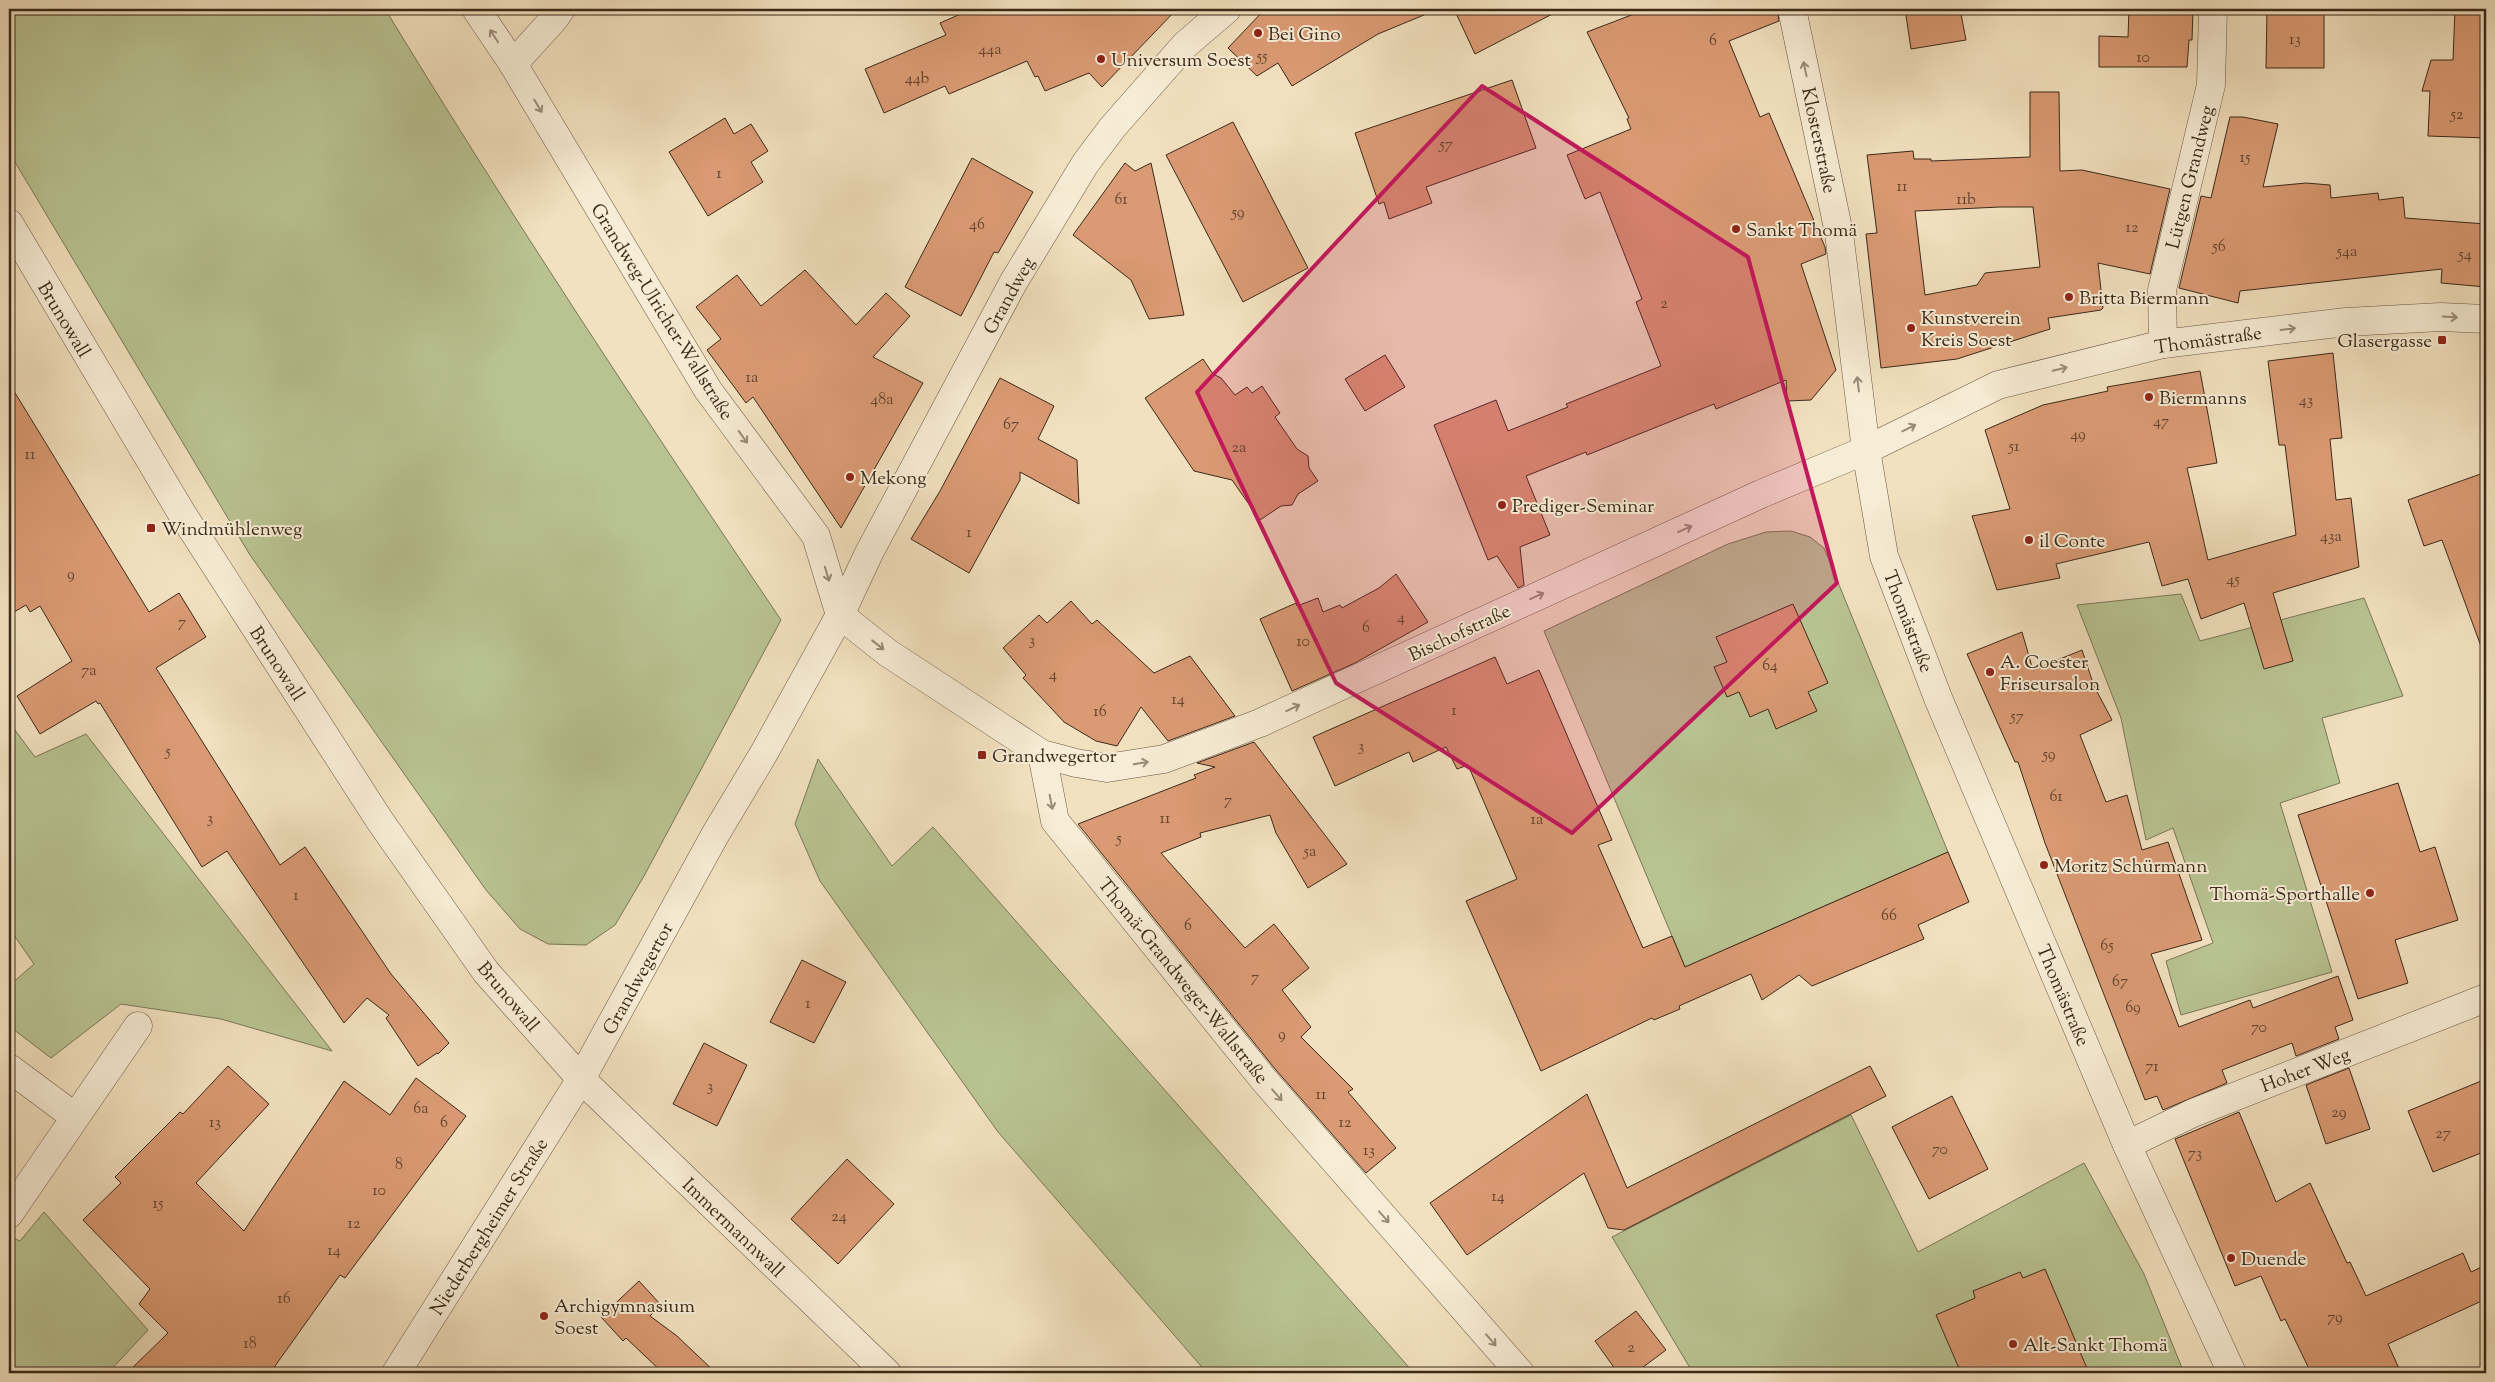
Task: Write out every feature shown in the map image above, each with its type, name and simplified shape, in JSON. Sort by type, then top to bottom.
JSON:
[{"type":"street","name":"Grandweg-Ulricher-Wallstraße","points":[[476,9],[513,64],[708,390],[816,536],[840,615]]},
{"type":"street","points":[[513,64],[554,20],[561,9]]},
{"type":"street","name":"Grandweg","points":[[840,615],[869,553],[1013,283],[1085,164],[1112,128],[1185,45],[1227,9]]},
{"type":"street","name":"Klosterstraße","points":[[1792,9],[1840,234],[1866,450]]},
{"type":"street","name":"Lütgen Grandweg","points":[[2163,344],[2162,290],[2211,85],[2213,9]]},
{"type":"street","name":"Brunowall","points":[[9,223],[181,512],[380,821],[486,972],[581,1079]]},
{"type":"street","name":"Thomästraße","points":[[2232,1373],[2127,1145],[1938,698],[1884,556],[1866,450],[1998,385],[2163,344],[2346,322],[2441,317],[2486,319]]},
{"type":"street","name":"Bischofstraße","points":[[1042,754],[1076,763],[1107,768],[1164,759],[1260,723],[1761,494],[1866,450]]},
{"type":"street","points":[[840,615],[888,653],[1042,754]]},
{"type":"street","name":"Grandwegertor","points":[[581,1079],[715,835],[840,615]]},
{"type":"street","name":"Thomä-Grandweger-Wallstraße","points":[[1042,754],[1055,821],[1264,1080],[1520,1373]]},
{"type":"street","name":"Hoher Weg","points":[[2127,1145],[2193,1113],[2486,998]]},
{"type":"street","points":[[9,1214],[138,1026]]},
{"type":"street","points":[[9,1068],[75,1117]]},
{"type":"street","name":"Niederbergheimer Straße","points":[[396,1373],[581,1079]]},
{"type":"street","name":"Immermannwall","points":[[581,1079],[887,1373]]},
{"type":"highlighted area","points":[[1482,86],[1748,257],[1837,583],[1572,833],[1336,683],[1197,392]]},
{"type":"green space","points":[[9,9],[385,9],[579,317],[781,620],[644,876],[615,925],[586,945],[548,944],[520,929],[486,890],[250,555],[9,152]]},
{"type":"green space","points":[[1791,531],[1810,537],[1824,548],[1948,852],[1685,967],[1544,631],[1728,544],[1766,532]]},
{"type":"green space","points":[[2181,594],[2200,641],[2364,598],[2403,696],[2322,718],[2340,783],[2280,803],[2332,972],[2181,1015],[2166,961],[2213,943],[2173,828],[2146,840],[2121,718],[2077,605]]},
{"type":"green space","points":[[9,722],[35,757],[86,734],[332,1051],[221,1019],[121,1004],[51,1058],[9,1026],[9,986],[34,964],[9,928]]},
{"type":"green space","points":[[818,759],[892,866],[933,827],[1414,1373],[1207,1373],[998,1132],[820,881],[795,824]]},
{"type":"green space","points":[[1851,1115],[1918,1252],[2084,1163],[2144,1274],[2184,1373],[1693,1373],[1612,1237]]},
{"type":"green space","points":[[44,1212],[148,1330],[108,1373],[9,1373],[9,1236],[20,1241]]},
{"type":"building","points":[[972,9],[1177,9],[1102,87],[1089,73],[1045,91],[1038,76],[1035,77],[1027,61],[949,94],[945,86],[884,113],[865,69],[946,35],[940,23]]},
{"type":"building","points":[[1265,9],[1436,10],[1378,34],[1292,86],[1278,63],[1257,76],[1228,48]]},
{"type":"building","points":[[1454,9],[1562,9],[1475,54]]},
{"type":"building","points":[[1647,9],[1777,9],[1779,21],[1729,41],[1760,117],[1769,113],[1825,247],[1826,254],[1801,264],[1836,370],[1811,400],[1787,401],[1786,380],[1716,409],[1714,404],[1587,455],[1586,452],[1526,476],[1550,535],[1520,547],[1524,585],[1518,588],[1497,556],[1488,560],[1434,425],[1496,400],[1508,431],[1568,407],[1566,404],[1661,366],[1636,302],[1642,299],[1600,192],[1585,199],[1567,155],[1631,129],[1627,119],[1629,118],[1587,32]]},
{"type":"building","points":[[1905,9],[1960,9],[1966,40],[1911,49]]},
{"type":"building","points":[[2129,9],[2193,9],[2192,40],[2189,40],[2187,67],[2099,67],[2099,36],[2128,37]]},
{"type":"building","points":[[2267,9],[2324,9],[2324,68],[2266,68]]},
{"type":"building","points":[[2455,9],[2486,9],[2486,138],[2428,136],[2430,91],[2422,91],[2431,60],[2453,60]]},
{"type":"building","points":[[1512,80],[1536,148],[1426,187],[1432,203],[1389,219],[1384,202],[1379,204],[1355,133]]},
{"type":"building","points":[[2030,92],[2059,92],[2060,171],[2082,170],[2170,189],[2150,274],[2098,263],[2103,308],[2101,310],[2048,318],[2050,329],[1957,359],[1881,368],[1866,234],[1877,233],[1867,155],[1913,151],[1914,159],[1931,159],[1931,161],[2030,157]],"holes":[[[2033,207],[2040,267],[1985,273],[1977,285],[1925,295],[1915,211]]]},
{"type":"building","points":[[2230,117],[2243,117],[2278,124],[2263,187],[2306,183],[2330,185],[2331,198],[2378,193],[2379,200],[2403,197],[2405,218],[2486,224],[2486,287],[2441,283],[2442,269],[2240,291],[2238,303],[2179,288],[2201,196],[2211,198]]},
{"type":"building","points":[[725,118],[734,134],[751,124],[768,151],[751,162],[763,182],[708,216],[669,152]]},
{"type":"building","points":[[1233,122],[1308,268],[1243,302],[1166,155]]},
{"type":"building","points":[[972,158],[1033,192],[998,253],[994,252],[961,316],[905,287]]},
{"type":"building","points":[[1125,163],[1135,171],[1151,163],[1184,315],[1149,319],[1131,280],[1073,235]]},
{"type":"building","points":[[805,270],[856,325],[886,293],[910,316],[873,357],[923,383],[841,528],[753,397],[746,403],[707,350],[721,339],[696,307],[737,275],[761,306]]},
{"type":"building","points":[[2333,353],[2342,438],[2330,439],[2336,500],[2351,498],[2359,567],[2273,593],[2293,661],[2264,669],[2244,603],[2201,619],[2188,579],[2162,586],[2149,542],[2056,564],[2060,578],[1997,590],[1972,516],[2010,509],[1985,430],[2043,405],[2108,391],[2107,387],[2200,371],[2217,463],[2187,468],[2208,560],[2296,535],[2285,445],[2279,445],[2268,361]]},
{"type":"building","points":[[1385,355],[1405,387],[1365,411],[1345,379]]},
{"type":"building","points":[[1203,359],[1213,374],[1221,378],[1235,395],[1247,387],[1252,393],[1262,386],[1280,413],[1275,417],[1297,449],[1308,456],[1309,468],[1318,481],[1298,494],[1292,505],[1281,506],[1260,520],[1232,480],[1194,471],[1145,398]]},
{"type":"building","points":[[1000,378],[1054,406],[1038,439],[1077,460],[1079,504],[1020,472],[1020,480],[969,573],[911,539],[940,491]]},
{"type":"building","points":[[9,383],[149,612],[179,593],[206,637],[156,668],[280,865],[305,847],[391,974],[449,1043],[438,1054],[418,1066],[386,1018],[389,1015],[367,998],[344,1023],[227,851],[202,867],[100,703],[98,704],[96,701],[40,734],[17,696],[72,661],[40,606],[30,612],[26,605],[9,615]]},
{"type":"building","points":[[2486,472],[2486,648],[2482,649],[2442,540],[2424,546],[2408,500]]},
{"type":"building","points":[[1396,574],[1428,622],[1355,663],[1292,691],[1260,619],[1296,603],[1297,606],[1318,598],[1323,612],[1340,605],[1342,608],[1379,588]]},
{"type":"building","points":[[1071,601],[1092,624],[1097,620],[1154,673],[1190,656],[1235,716],[1168,741],[1141,707],[1117,746],[1096,741],[1064,722],[1023,678],[1026,675],[1003,648],[1039,615],[1047,623]]},
{"type":"building","points":[[1793,604],[1828,683],[1808,692],[1817,711],[1776,729],[1768,709],[1750,717],[1739,692],[1727,697],[1714,667],[1727,662],[1716,637]]},
{"type":"building","points":[[2022,632],[2033,670],[2082,650],[2094,686],[2112,720],[2080,735],[2106,802],[2127,795],[2142,850],[2168,842],[2202,940],[2151,954],[2179,1027],[2250,1000],[2253,1008],[2338,976],[2353,1020],[2335,1027],[2339,1039],[2296,1056],[2292,1043],[2222,1070],[2227,1083],[2163,1110],[2157,1096],[2145,1100],[2045,843],[2018,762],[2015,762],[1967,654]]},
{"type":"building","points":[[1495,657],[1507,684],[1539,670],[1612,840],[1598,845],[1643,948],[1672,936],[1685,967],[1948,852],[1969,902],[1918,925],[1924,939],[1812,986],[1799,975],[1762,1000],[1751,974],[1679,1006],[1680,1009],[1654,1020],[1652,1018],[1541,1071],[1466,901],[1517,879],[1468,765],[1457,769],[1446,747],[1413,762],[1409,752],[1335,786],[1313,737]]},
{"type":"building","points":[[1254,742],[1347,864],[1308,888],[1276,833],[1270,815],[1200,833],[1201,837],[1161,853],[1245,948],[1274,924],[1309,968],[1282,990],[1311,1027],[1301,1037],[1353,1089],[1348,1092],[1396,1148],[1366,1173],[1276,1070],[1078,824],[1196,778],[1194,775],[1215,767],[1197,763]]},
{"type":"building","points":[[2398,783],[2420,852],[2435,847],[2458,920],[2395,940],[2408,983],[2358,999],[2298,815]]},
{"type":"building","points":[[802,960],[846,982],[814,1043],[770,1022]]},
{"type":"building","points":[[704,1043],[747,1065],[717,1126],[673,1104]]},
{"type":"building","points":[[228,1066],[269,1104],[196,1183],[244,1231],[344,1081],[390,1115],[416,1078],[466,1116],[345,1278],[340,1275],[270,1373],[127,1373],[168,1333],[139,1304],[150,1289],[83,1220],[121,1183],[115,1177],[180,1112],[183,1114]]},
{"type":"building","points":[[1870,1066],[1886,1096],[1624,1230],[1608,1228],[1584,1173],[1467,1255],[1430,1203],[1587,1094],[1627,1188]]},
{"type":"building","points":[[2349,1068],[2370,1129],[2326,1144],[2306,1085]]},
{"type":"building","points":[[2486,1079],[2486,1151],[2433,1172],[2408,1111]]},
{"type":"building","points":[[1952,1096],[1988,1169],[1929,1199],[1892,1127]]},
{"type":"building","points":[[2239,1112],[2276,1202],[2310,1183],[2347,1263],[2350,1262],[2366,1296],[2463,1253],[2471,1272],[2486,1265],[2486,1299],[2388,1344],[2401,1373],[2311,1373],[2285,1319],[2281,1321],[2261,1276],[2235,1286],[2175,1139]]},
{"type":"building","points":[[847,1159],[894,1204],[838,1264],[791,1219]]},
{"type":"building","name":"Alt-Sankt Thomä","points":[[2045,1269],[2089,1373],[1961,1373],[1936,1315],[1975,1298],[1973,1291],[2020,1272],[2023,1278]]},
{"type":"building","points":[[639,1281],[661,1305],[650,1316],[677,1336],[716,1373],[663,1373],[626,1338],[623,1341],[601,1317]]},
{"type":"building","points":[[1636,1311],[1666,1350],[1635,1373],[1618,1373],[1595,1341]]},
{"type":"place","name":"Bei Gino","points":[[1258,33]]},
{"type":"place","name":"Universum Soest","points":[[1101,59]]},
{"type":"place","name":"Sankt Thomä","points":[[1736,229]]},
{"type":"place","name":"Britta Biermann","points":[[2069,297]]},
{"type":"place","name":"Kunstverein Kreis Soest","points":[[1911,328]]},
{"type":"place","name":"Glasergasse","points":[[2442,340]]},
{"type":"place","name":"Biermanns","points":[[2149,397]]},
{"type":"place","name":"Mekong","points":[[850,477]]},
{"type":"place","name":"Prediger-Seminar","points":[[1502,505]]},
{"type":"place","name":"Windmühlenweg","points":[[151,528]]},
{"type":"place","name":"il Conte","points":[[2029,540]]},
{"type":"place","name":"A. Coester Friseursalon","points":[[1990,672]]},
{"type":"place","name":"Grandwegertor","points":[[982,755]]},
{"type":"place","name":"Moritz Schürmann","points":[[2044,865]]},
{"type":"place","name":"Thomä-Sporthalle","points":[[2370,893]]},
{"type":"place","name":"Duende","points":[[2231,1258]]},
{"type":"place","name":"Archigymnasium Soest","points":[[544,1316]]},
{"type":"place","name":"Alt-Sankt Thomä","points":[[2013,1344]]}]
